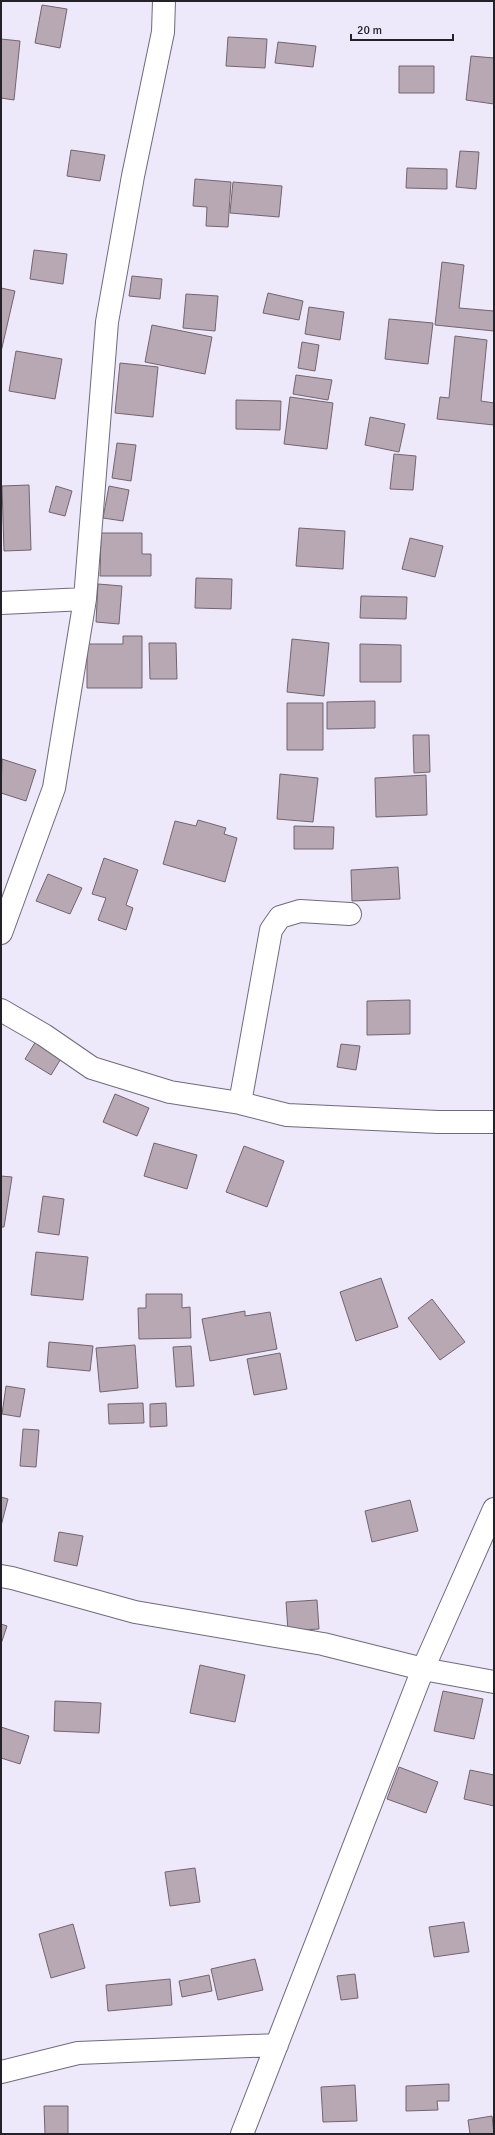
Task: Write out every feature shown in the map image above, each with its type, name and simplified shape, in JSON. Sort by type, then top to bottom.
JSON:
[{"type":"street","points":[[1,933],[54,788],[85,599],[107,322],[133,176],[164,32],[164,1]]},
{"type":"street","points":[[1,603],[85,599]]},
{"type":"street","points":[[240,1103],[271,930],[280,917],[300,912],[350,914]]},
{"type":"street","points":[[1,1010],[44,1035],[92,1068],[170,1092],[240,1103],[287,1115],[438,1122],[494,1122]]},
{"type":"street","points":[[242,2134],[423,1669],[494,1509]]},
{"type":"street","points":[[1,1576],[135,1612],[323,1644],[423,1669],[494,1682]]},
{"type":"street","points":[[1,2072],[78,2053],[277,2045]]},
{"type":"building","points":[[42,5],[67,9],[60,48],[35,43]]},
{"type":"building","points":[[228,37],[267,39],[265,68],[226,66]]},
{"type":"building","points":[[1,39],[20,41],[14,100],[1,98]]},
{"type":"building","points":[[278,42],[316,46],[313,67],[275,63]]},
{"type":"building","points":[[471,56],[494,58],[494,104],[466,100]]},
{"type":"building","points":[[399,66],[434,66],[434,93],[399,93]]},
{"type":"building","points":[[71,150],[105,155],[100,181],[67,176]]},
{"type":"building","points":[[460,151],[479,152],[476,189],[456,187]]},
{"type":"building","points":[[407,168],[447,169],[447,189],[406,188]]},
{"type":"building","points":[[195,179],[231,182],[228,227],[206,226],[207,207],[193,206]]},
{"type":"building","points":[[233,182],[282,186],[279,217],[230,213]]},
{"type":"building","points":[[34,250],[67,254],[63,284],[30,279]]},
{"type":"building","points":[[442,262],[464,265],[459,308],[494,311],[494,331],[435,325]]},
{"type":"building","points":[[132,276],[162,279],[160,299],[129,296]]},
{"type":"building","points":[[1,288],[15,291],[1,352]]},
{"type":"building","points":[[268,293],[303,301],[299,320],[263,313]]},
{"type":"building","points":[[186,294],[218,296],[215,331],[183,328]]},
{"type":"building","points":[[309,307],[344,312],[340,340],[305,334]]},
{"type":"building","points":[[389,319],[433,323],[428,364],[385,359]]},
{"type":"building","points":[[152,325],[212,337],[205,374],[145,362]]},
{"type":"building","points":[[455,336],[487,340],[481,401],[494,403],[494,425],[437,419],[440,397],[449,398]]},
{"type":"building","points":[[302,342],[319,345],[315,371],[298,368]]},
{"type":"building","points":[[16,351],[62,359],[55,399],[9,391]]},
{"type":"building","points":[[120,363],[158,367],[153,417],[115,413]]},
{"type":"building","points":[[296,375],[332,380],[328,400],[293,394]]},
{"type":"building","points":[[290,397],[333,403],[327,449],[284,444]]},
{"type":"building","points":[[236,400],[281,401],[280,430],[236,429]]},
{"type":"building","points":[[370,417],[405,424],[399,452],[365,445]]},
{"type":"building","points":[[117,443],[136,445],[131,481],[112,478]]},
{"type":"building","points":[[394,454],[416,456],[413,490],[390,489]]},
{"type":"building","points":[[29,485],[31,550],[4,551],[2,486]]},
{"type":"building","points":[[56,486],[72,491],[65,516],[49,512]]},
{"type":"building","points":[[109,486],[129,490],[123,521],[103,518]]},
{"type":"building","points":[[299,528],[345,531],[343,569],[296,566]]},
{"type":"building","points":[[101,533],[142,533],[142,554],[151,554],[151,576],[100,576]]},
{"type":"building","points":[[410,538],[443,546],[435,577],[402,569]]},
{"type":"building","points":[[196,578],[232,579],[231,609],[195,608]]},
{"type":"building","points":[[98,584],[122,586],[119,624],[96,622]]},
{"type":"building","points":[[361,596],[407,597],[406,619],[360,618]]},
{"type":"building","points":[[123,636],[142,636],[142,688],[87,688],[87,644],[123,644]]},
{"type":"building","points":[[292,639],[329,643],[324,696],[287,692]]},
{"type":"building","points":[[149,643],[176,643],[177,679],[150,679]]},
{"type":"building","points":[[360,644],[401,645],[401,682],[360,682]]},
{"type":"building","points":[[375,701],[375,728],[327,729],[327,702]]},
{"type":"building","points":[[287,703],[323,703],[323,750],[287,750]]},
{"type":"building","points":[[413,735],[429,735],[430,772],[414,773]]},
{"type":"building","points":[[2,759],[36,770],[26,801],[1,793]]},
{"type":"building","points":[[280,774],[318,778],[313,822],[277,819]]},
{"type":"building","points":[[426,775],[427,815],[376,817],[375,778]]},
{"type":"building","points":[[198,820],[226,828],[224,834],[237,838],[225,882],[163,864],[175,821],[196,826]]},
{"type":"building","points":[[294,826],[334,827],[333,849],[294,849]]},
{"type":"building","points":[[104,858],[138,870],[126,905],[133,908],[126,930],[98,920],[106,898],[92,894]]},
{"type":"building","points":[[398,867],[400,899],[352,901],[351,870]]},
{"type":"building","points":[[48,874],[82,888],[70,914],[36,901]]},
{"type":"building","points":[[410,1000],[410,1034],[367,1035],[367,1001]]},
{"type":"building","points":[[36,1041],[62,1057],[51,1075],[25,1059]]},
{"type":"building","points":[[341,1044],[360,1046],[356,1070],[337,1067]]},
{"type":"building","points":[[115,1094],[149,1108],[137,1136],[103,1122]]},
{"type":"building","points":[[154,1143],[197,1155],[187,1189],[144,1176]]},
{"type":"building","points":[[244,1146],[284,1161],[267,1207],[226,1192]]},
{"type":"building","points":[[1,1176],[12,1177],[4,1227],[1,1227]]},
{"type":"building","points":[[43,1196],[64,1199],[59,1235],[38,1232]]},
{"type":"building","points":[[36,1252],[88,1257],[83,1300],[31,1295]]},
{"type":"building","points":[[381,1278],[398,1327],[356,1341],[340,1292]]},
{"type":"building","points":[[146,1294],[182,1294],[182,1308],[190,1307],[191,1338],[139,1339],[138,1308],[146,1308]]},
{"type":"building","points":[[432,1299],[465,1342],[440,1360],[408,1318]]},
{"type":"building","points":[[245,1311],[245,1316],[270,1312],[277,1349],[210,1361],[202,1319]]},
{"type":"building","points":[[49,1342],[93,1346],[90,1371],[47,1367]]},
{"type":"building","points":[[135,1345],[138,1388],[100,1392],[96,1348]]},
{"type":"building","points":[[191,1346],[194,1386],[176,1387],[173,1347]]},
{"type":"building","points":[[280,1353],[287,1389],[254,1395],[247,1359]]},
{"type":"building","points":[[6,1386],[25,1389],[20,1417],[2,1414]]},
{"type":"building","points":[[143,1403],[144,1423],[109,1424],[108,1404]]},
{"type":"building","points":[[166,1403],[167,1426],[150,1427],[150,1404]]},
{"type":"building","points":[[23,1429],[39,1430],[36,1467],[20,1466]]},
{"type":"building","points":[[1,1497],[8,1499],[1,1526]]},
{"type":"building","points":[[410,1500],[418,1531],[372,1542],[365,1511]]},
{"type":"building","points":[[59,1532],[83,1536],[77,1566],[54,1561]]},
{"type":"building","points":[[317,1600],[319,1629],[288,1631],[286,1602]]},
{"type":"building","points":[[1,1624],[7,1626],[1,1644]]},
{"type":"building","points":[[200,1665],[245,1675],[235,1722],[190,1713]]},
{"type":"building","points":[[443,1691],[483,1699],[474,1739],[434,1731]]},
{"type":"building","points":[[55,1701],[101,1703],[99,1733],[54,1731]]},
{"type":"building","points":[[1,1727],[29,1736],[20,1764],[1,1758]]},
{"type":"building","points":[[399,1767],[438,1782],[426,1813],[387,1799]]},
{"type":"building","points":[[470,1770],[494,1775],[494,1806],[464,1799]]},
{"type":"building","points":[[195,1868],[200,1902],[170,1906],[165,1872]]},
{"type":"building","points":[[464,1922],[469,1952],[434,1957],[429,1927]]},
{"type":"building","points":[[73,1924],[85,1968],[51,1978],[39,1934]]},
{"type":"building","points":[[255,1959],[263,1990],[218,2000],[211,1969]]},
{"type":"building","points":[[355,1974],[358,1998],[341,2000],[337,1976]]},
{"type":"building","points":[[209,1975],[212,1991],[182,1997],[179,1981]]},
{"type":"building","points":[[170,1979],[172,2005],[108,2011],[106,1985]]},
{"type":"building","points":[[449,2084],[449,2101],[437,2101],[438,2110],[406,2111],[406,2086]]},
{"type":"building","points":[[355,2085],[357,2121],[323,2122],[321,2087]]},
{"type":"building","points":[[44,2106],[68,2106],[68,2134],[45,2134]]},
{"type":"building","points":[[492,2116],[494,2134],[470,2134],[468,2120]]}]
